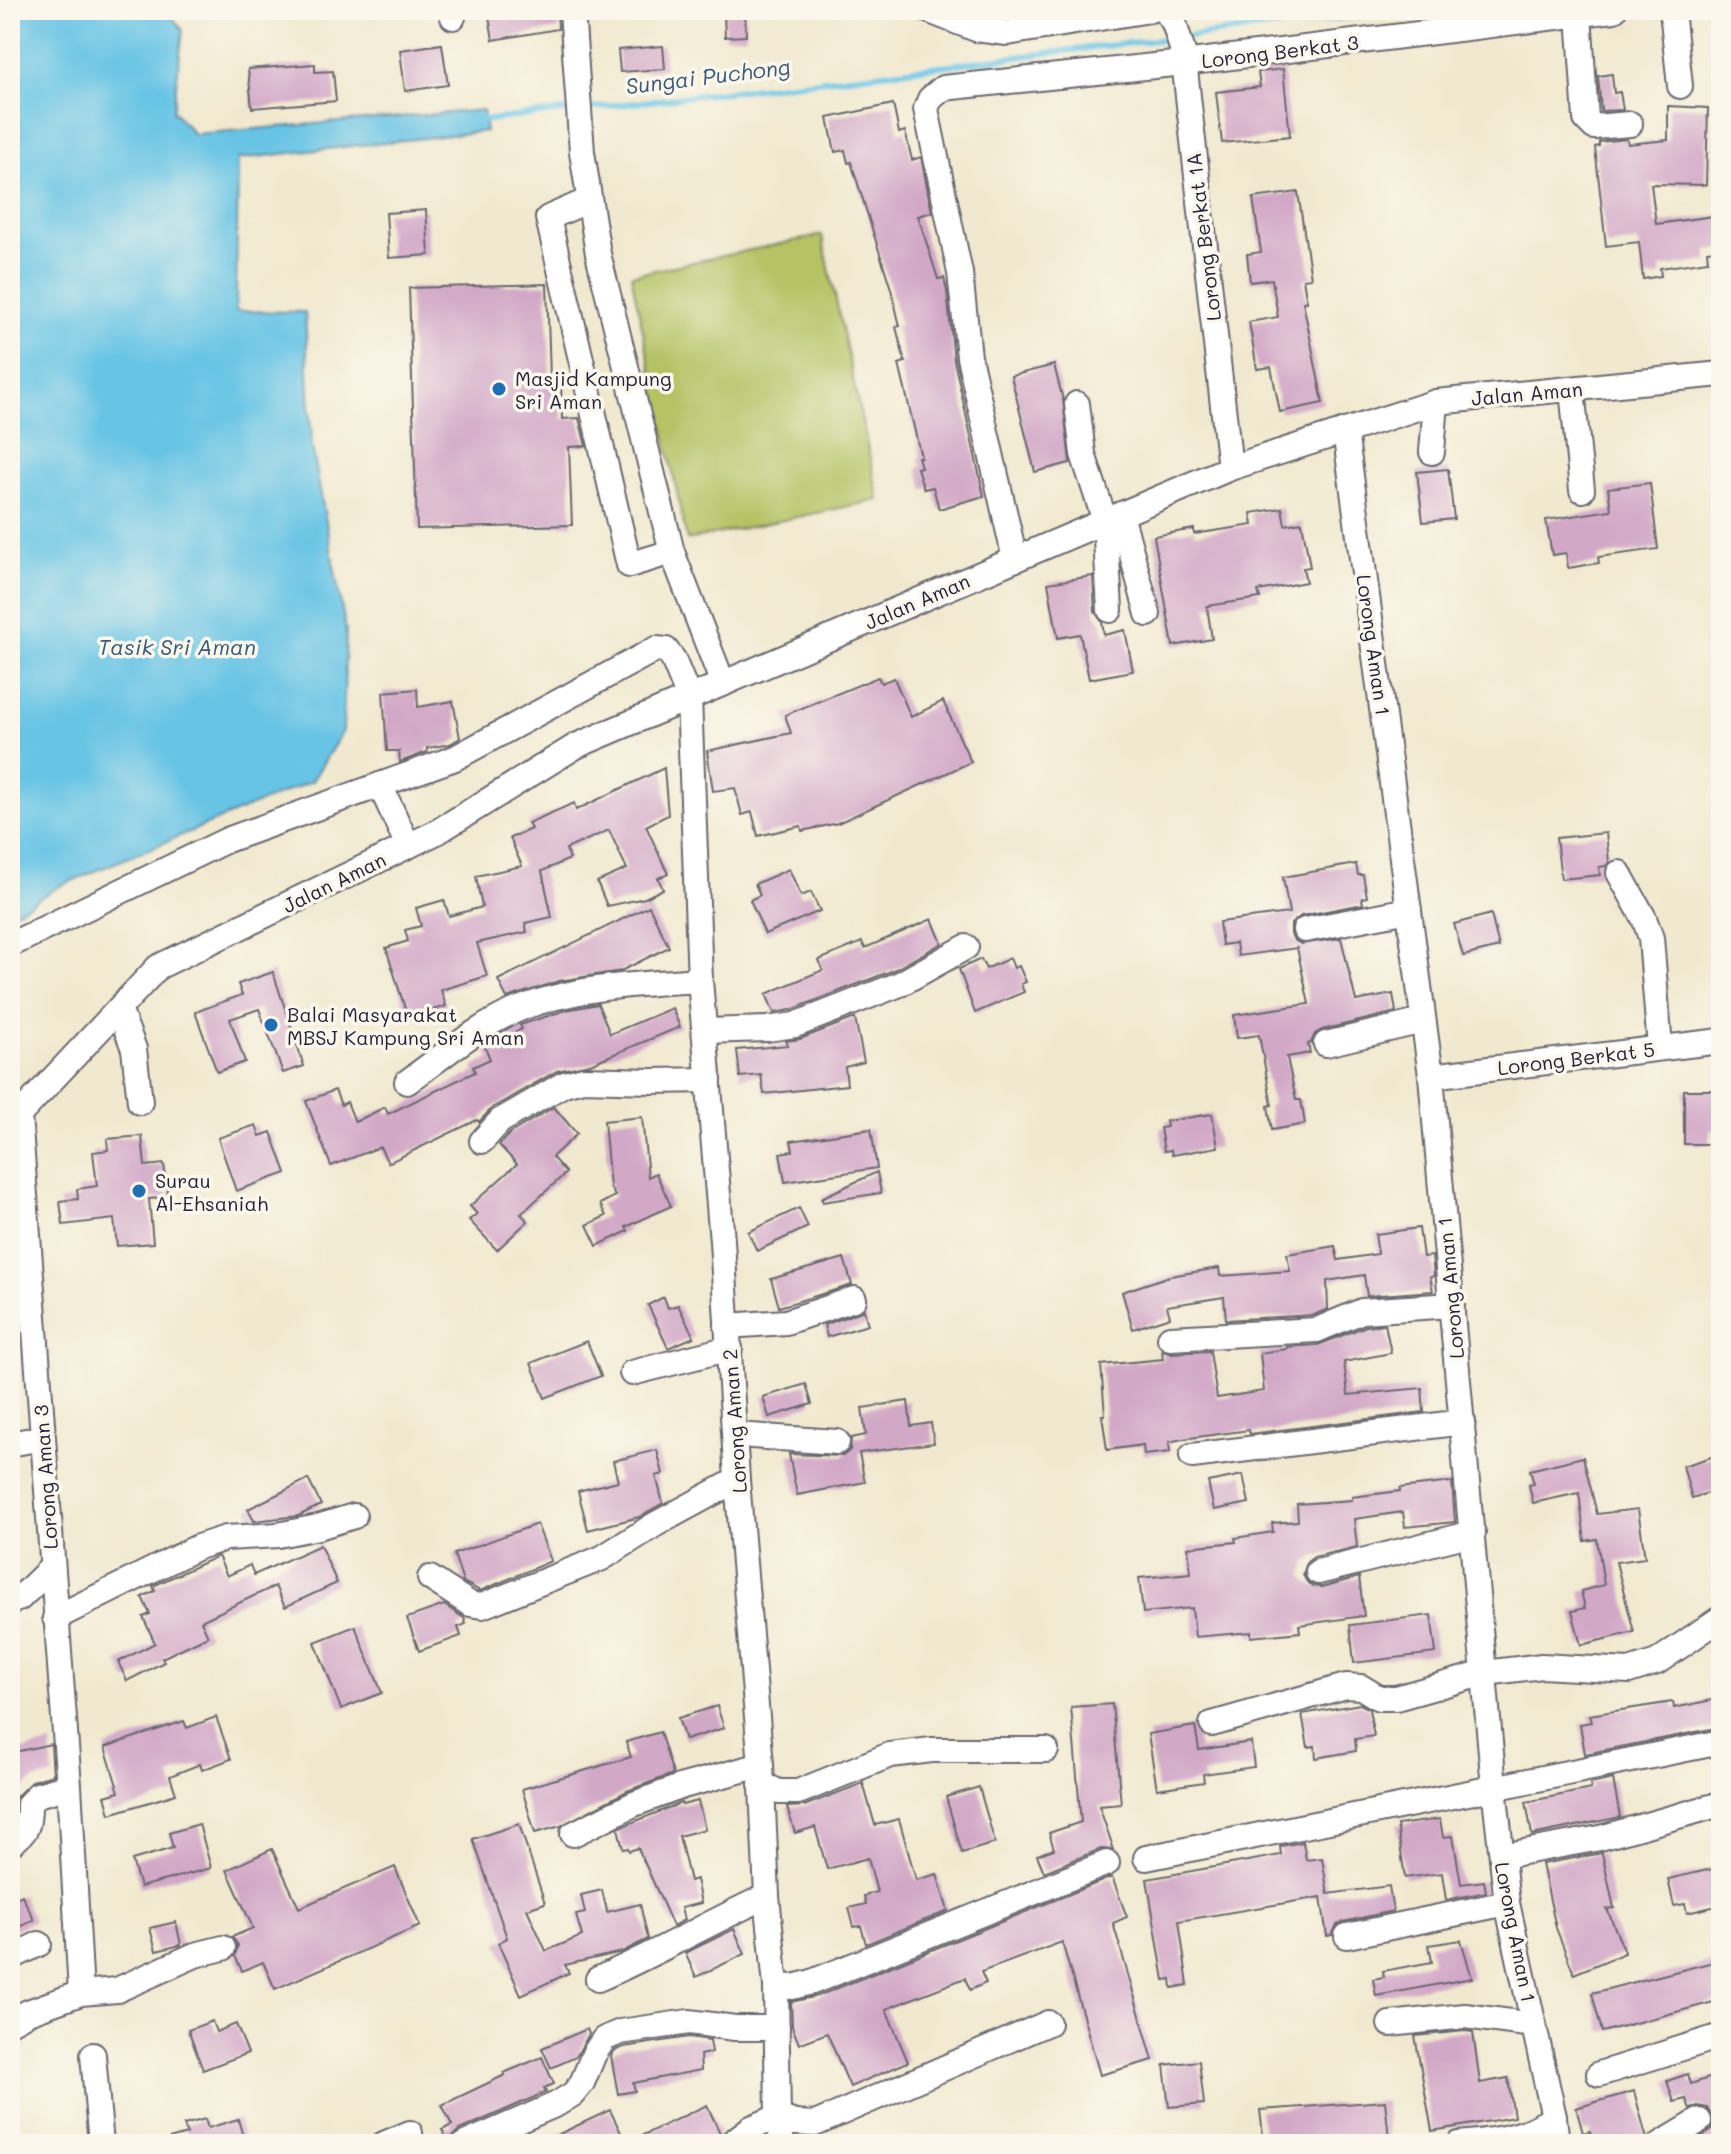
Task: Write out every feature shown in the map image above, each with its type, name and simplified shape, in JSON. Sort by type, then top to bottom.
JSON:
[{"type":"street","points":[[572,10],[580,119],[598,254],[672,552],[723,684]]},
{"type":"street","points":[[927,10],[976,29],[1007,33],[1150,10]]},
{"type":"street","name":"Lorong Berkat 3","points":[[1015,559],[969,357],[960,273],[926,109],[930,99],[943,88],[1183,57],[1614,10]]},
{"type":"street","points":[[1672,10],[1680,86]]},
{"type":"street","points":[[1579,14],[1586,119],[1594,127],[1630,124]]},
{"type":"street","name":"Lorong Berkat 1A","points":[[1170,17],[1183,57],[1230,468]]},
{"type":"street","points":[[589,200],[548,218],[606,472],[629,565],[672,552]]},
{"type":"street","name":"Jalan Aman","points":[[158,967],[437,832],[576,746],[1230,468],[1436,402],[1721,374]]},
{"type":"street","points":[[1572,389],[1582,490]]},
{"type":"street","points":[[1432,452],[1436,402]]},
{"type":"street","points":[[1077,404],[1083,454],[1113,518],[1148,614]]},
{"type":"street","name":"Lorong Aman 1","points":[[1345,431],[1431,1076],[1507,1903],[1554,2117],[1557,2144]]},
{"type":"street","points":[[1110,610],[1113,518]]},
{"type":"street","points":[[10,945],[227,840],[455,758],[656,649],[666,650],[673,659],[689,698]]},
{"type":"street","name":"Lorong Aman 2","points":[[689,698],[700,980],[776,1986],[778,2117],[782,2144]]},
{"type":"street","points":[[380,785],[408,846]]},
{"type":"street","points":[[1619,873],[1644,918],[1651,938],[1660,1048]]},
{"type":"street","points":[[1305,930],[1409,910]]},
{"type":"street","points":[[705,1031],[795,1025],[900,984],[966,947]]},
{"type":"street","name":"Lorong Aman 3","points":[[81,1993],[69,1786],[15,1112],[158,967]]},
{"type":"street","points":[[407,1082],[517,1009],[600,988],[700,980]]},
{"type":"street","points":[[119,1009],[134,1049],[140,1102]]},
{"type":"street","points":[[1326,1044],[1423,1021]]},
{"type":"street","name":"Lorong Berkat 5","points":[[1431,1076],[1721,1041]]},
{"type":"street","points":[[482,1141],[500,1121],[564,1084],[583,1079],[709,1080]]},
{"type":"street","points":[[632,1373],[728,1337],[854,1299]]},
{"type":"street","points":[[1170,1338],[1317,1330],[1362,1311],[1452,1305]]},
{"type":"street","points":[[1192,1456],[1463,1422]]},
{"type":"street","points":[[736,1435],[837,1442]]},
{"type":"street","points":[[10,1444],[42,1438]]},
{"type":"street","points":[[430,1578],[470,1604],[482,1606],[602,1558],[656,1524],[737,1480]]},
{"type":"street","points":[[55,1618],[198,1547],[226,1538],[305,1530],[354,1516]]},
{"type":"street","points":[[1318,1572],[1473,1533]]},
{"type":"street","points":[[10,1602],[20,1598],[51,1568]]},
{"type":"street","points":[[1212,1724],[1346,1686],[1361,1687],[1379,1698],[1396,1698],[1485,1673],[1542,1666],[1629,1671],[1657,1662],[1721,1618]]},
{"type":"street","points":[[1146,1858],[1721,1742]]},
{"type":"street","points":[[573,1834],[659,1795],[761,1775],[779,1792],[798,1792],[890,1755],[932,1750],[1046,1750]]},
{"type":"street","points":[[10,1844],[25,1834],[29,1823],[29,1804],[37,1795],[69,1786]]},
{"type":"street","points":[[1502,1856],[1600,1838],[1721,1804]]},
{"type":"street","points":[[776,1986],[793,1987],[812,1982],[1107,1863]]},
{"type":"street","points":[[598,1979],[767,1896]]},
{"type":"street","points":[[1347,1936],[1507,1903]]},
{"type":"street","points":[[10,1958],[39,1944]]},
{"type":"street","points":[[10,2022],[28,2012],[81,1993],[117,1990],[195,1955],[223,1948]]},
{"type":"street","points":[[1390,2024],[1465,2016],[1534,2025]]},
{"type":"street","points":[[465,2144],[573,2094],[582,2083],[604,2039],[620,2032],[689,2022],[735,2028],[777,2028]]},
{"type":"street","points":[[730,2144],[751,2128],[778,2117],[795,2123],[815,2124],[1048,2023]]},
{"type":"street","points":[[1599,2074],[1721,2036]]},
{"type":"street","points":[[93,2055],[93,2141]]},
{"type":"street","points":[[1459,2144],[1506,2139],[1538,2128],[1554,2117]]},
{"type":"street","points":[[1661,2144],[1699,2121]]},
{"type":"street","points":[[384,2144],[410,2133]]},
{"type":"green space","points":[[822,235],[879,500],[687,540],[631,275]]},
{"type":"water","name":"Tasik Sri Aman","points":[[10,10],[166,10],[183,30],[173,111],[194,134],[483,110],[486,131],[238,159],[236,311],[305,312],[312,446],[346,631],[343,731],[312,781],[62,885],[10,915]]},
{"type":"building","points":[[488,10],[557,10],[558,29],[493,40]]},
{"type":"building","points":[[745,12],[746,36],[725,37],[724,13]]},
{"type":"building","points":[[442,44],[448,85],[405,91],[400,50]]},
{"type":"building","points":[[663,46],[665,69],[620,72],[618,50]]},
{"type":"building","points":[[315,64],[315,72],[333,71],[336,101],[252,108],[248,69]]},
{"type":"building","points":[[1283,69],[1290,136],[1222,143],[1216,92],[1260,87],[1258,72]]},
{"type":"building","points":[[1612,74],[1614,93],[1620,92],[1623,110],[1601,111],[1598,76]]},
{"type":"building","points":[[893,104],[899,133],[905,131],[912,160],[921,157],[932,212],[918,216],[938,279],[944,278],[954,360],[984,496],[939,509],[933,487],[924,489],[917,468],[921,467],[918,457],[921,457],[899,364],[905,362],[891,289],[851,162],[848,163],[845,150],[835,152],[828,118]]},
{"type":"building","points":[[1668,106],[1708,108],[1706,185],[1651,184],[1656,224],[1721,215],[1721,249],[1707,251],[1708,261],[1660,268],[1661,276],[1643,279],[1639,242],[1606,246],[1595,147],[1599,146],[1599,142],[1627,139],[1628,144],[1668,140]]},
{"type":"building","points":[[1298,192],[1311,278],[1303,279],[1307,302],[1303,302],[1323,403],[1280,412],[1271,367],[1257,369],[1249,322],[1278,317],[1272,279],[1250,282],[1247,254],[1261,252],[1253,198]]},
{"type":"building","points":[[426,210],[429,255],[389,258],[386,213]]},
{"type":"building","points":[[547,284],[550,378],[561,378],[562,419],[579,418],[586,446],[569,447],[572,525],[417,529],[409,288]]},
{"type":"building","points":[[1054,365],[1063,400],[1070,463],[1035,472],[1011,376]]},
{"type":"building","points":[[1448,469],[1454,519],[1423,522],[1417,472]]},
{"type":"building","points":[[1650,483],[1658,549],[1598,557],[1599,563],[1568,568],[1566,553],[1552,555],[1546,520],[1611,510],[1608,488]]},
{"type":"building","points":[[1282,508],[1285,525],[1302,522],[1310,567],[1303,568],[1306,582],[1258,591],[1260,598],[1207,606],[1212,639],[1173,646],[1154,536],[1194,529],[1194,534],[1253,525],[1251,513]]},
{"type":"building","points":[[1093,576],[1095,612],[1102,622],[1104,635],[1125,630],[1133,671],[1089,679],[1080,634],[1058,638],[1048,583]]},
{"type":"building","points":[[878,677],[881,683],[894,678],[911,717],[943,701],[971,762],[838,823],[802,831],[801,826],[758,836],[752,812],[742,815],[735,788],[713,791],[707,751],[791,733],[785,715]]},
{"type":"building","points":[[417,689],[418,707],[453,701],[460,738],[450,744],[427,748],[427,752],[400,762],[399,751],[387,751],[383,692]]},
{"type":"building","points":[[664,768],[668,815],[646,826],[668,874],[658,878],[663,889],[645,898],[607,906],[597,882],[627,869],[609,830],[566,849],[570,859],[542,871],[552,917],[525,923],[527,932],[477,943],[487,976],[441,990],[446,1006],[408,1018],[386,948],[408,941],[405,930],[421,926],[416,908],[444,900],[449,916],[482,907],[476,876],[522,866],[510,838],[531,829],[528,823],[574,803],[576,810]]},
{"type":"building","points":[[1606,833],[1609,862],[1599,867],[1600,875],[1561,879],[1556,838]]},
{"type":"building","points":[[1356,864],[1358,875],[1363,875],[1367,897],[1362,898],[1363,904],[1301,916],[1291,924],[1291,934],[1301,944],[1341,938],[1356,1001],[1393,994],[1396,1012],[1322,1030],[1308,1044],[1310,1053],[1287,1057],[1296,1100],[1301,1100],[1305,1124],[1272,1130],[1268,1106],[1272,1105],[1259,1035],[1237,1038],[1234,1015],[1309,1004],[1297,948],[1238,956],[1236,943],[1222,945],[1219,922],[1289,913],[1283,877]]},
{"type":"building","points":[[789,869],[801,896],[811,892],[820,911],[765,934],[750,900],[760,895],[755,884]]},
{"type":"building","points":[[649,906],[669,947],[621,971],[559,981],[507,998],[498,980]]},
{"type":"building","points":[[1491,914],[1499,947],[1463,956],[1454,924]]},
{"type":"building","points":[[932,919],[942,943],[894,970],[791,1010],[774,1013],[766,994],[823,970],[819,960],[862,942],[865,948]]},
{"type":"building","points":[[1010,958],[1014,968],[1019,966],[1026,982],[1021,984],[1024,992],[975,1013],[959,969],[981,959],[986,969]]},
{"type":"building","points":[[273,972],[304,1066],[283,1073],[259,1009],[230,1019],[245,1062],[217,1072],[195,1012],[242,995],[238,984]]},
{"type":"building","points":[[598,1004],[610,1034],[672,1008],[680,1027],[590,1064],[557,1071],[492,1108],[479,1122],[477,1120],[388,1163],[380,1147],[331,1166],[306,1101],[335,1090],[341,1105],[347,1102],[355,1122],[385,1107],[388,1114],[475,1072],[473,1067],[490,1059],[485,1047],[522,1029],[520,1025],[566,1010]]},
{"type":"building","points":[[855,1018],[864,1062],[845,1067],[847,1085],[764,1094],[761,1075],[740,1077],[737,1050],[788,1045],[786,1041],[800,1039]]},
{"type":"building","points":[[1684,1090],[1721,1090],[1721,1130],[1710,1130],[1710,1144],[1684,1144]]},
{"type":"building","points":[[554,1107],[577,1134],[552,1157],[566,1173],[521,1214],[528,1221],[497,1250],[469,1220],[477,1214],[470,1206],[517,1164],[499,1145],[510,1133]]},
{"type":"building","points":[[1212,1114],[1218,1147],[1172,1155],[1171,1150],[1164,1151],[1160,1128],[1167,1127],[1166,1121]]},
{"type":"building","points":[[642,1117],[648,1177],[656,1173],[671,1206],[626,1227],[628,1231],[597,1246],[587,1225],[606,1216],[600,1204],[615,1196],[610,1187],[604,1121]]},
{"type":"building","points":[[256,1125],[260,1136],[271,1132],[286,1173],[236,1191],[218,1138]]},
{"type":"building","points":[[871,1129],[877,1168],[785,1182],[780,1153],[793,1151],[791,1141]]},
{"type":"building","name":"Surau Al-Ehsaniah","points":[[142,1136],[145,1166],[164,1164],[168,1197],[149,1199],[153,1243],[117,1246],[114,1219],[63,1225],[60,1201],[78,1199],[77,1189],[97,1186],[93,1152],[108,1150],[107,1139]]},
{"type":"building","points":[[877,1172],[881,1193],[823,1202],[821,1198]]},
{"type":"building","points":[[799,1208],[808,1227],[757,1251],[748,1232]]},
{"type":"building","points":[[1419,1228],[1423,1257],[1432,1256],[1434,1276],[1430,1277],[1433,1291],[1367,1296],[1364,1275],[1327,1281],[1328,1309],[1314,1315],[1226,1320],[1224,1297],[1167,1306],[1170,1317],[1133,1329],[1122,1292],[1170,1276],[1219,1268],[1220,1276],[1290,1271],[1287,1254],[1335,1246],[1338,1260],[1378,1254],[1375,1234]]},
{"type":"building","points":[[844,1258],[852,1285],[779,1307],[771,1279]]},
{"type":"building","points":[[664,1297],[668,1308],[678,1305],[694,1337],[668,1348],[648,1305]]},
{"type":"building","points":[[864,1310],[868,1325],[827,1337],[824,1325]]},
{"type":"building","points":[[1385,1324],[1391,1353],[1344,1362],[1348,1395],[1422,1388],[1424,1412],[1250,1434],[1249,1430],[1182,1439],[1169,1442],[1170,1452],[1144,1455],[1143,1445],[1107,1450],[1102,1415],[1105,1415],[1101,1365],[1163,1359],[1162,1351],[1210,1351],[1217,1398],[1264,1391],[1260,1353],[1318,1345],[1366,1326]]},
{"type":"building","points":[[587,1341],[601,1376],[545,1398],[531,1363]]},
{"type":"building","points":[[806,1384],[812,1404],[769,1417],[763,1397]]},
{"type":"building","points":[[908,1401],[911,1426],[931,1423],[934,1443],[859,1453],[865,1482],[797,1495],[789,1454],[843,1456],[850,1450],[851,1438],[866,1435],[862,1408]]},
{"type":"building","points":[[657,1450],[663,1474],[656,1476],[663,1503],[639,1517],[588,1530],[578,1491],[618,1481],[613,1461]]},
{"type":"building","points":[[1721,1454],[1721,1489],[1692,1498],[1683,1466]]},
{"type":"building","points":[[1583,1457],[1597,1514],[1638,1509],[1645,1558],[1616,1562],[1634,1632],[1581,1645],[1572,1611],[1585,1608],[1581,1591],[1604,1585],[1597,1539],[1585,1541],[1579,1493],[1533,1503],[1529,1485],[1534,1484],[1530,1470]]},
{"type":"building","points":[[1243,1475],[1249,1503],[1214,1510],[1208,1482]]},
{"type":"building","points":[[308,1479],[321,1505],[298,1516],[254,1521],[248,1509]]},
{"type":"building","points":[[1452,1482],[1455,1522],[1405,1527],[1403,1512],[1354,1519],[1357,1547],[1314,1557],[1307,1562],[1303,1575],[1313,1586],[1322,1587],[1359,1577],[1364,1616],[1299,1625],[1300,1632],[1251,1637],[1251,1632],[1195,1637],[1192,1608],[1143,1613],[1139,1578],[1191,1573],[1188,1547],[1236,1542],[1235,1538],[1273,1532],[1272,1523],[1298,1521],[1297,1504],[1352,1500],[1352,1497],[1400,1491],[1400,1488]]},
{"type":"building","points":[[537,1524],[551,1561],[480,1591],[463,1582],[454,1554]]},
{"type":"building","points":[[320,1545],[337,1583],[285,1607],[275,1586],[201,1621],[208,1636],[162,1658],[164,1662],[127,1681],[118,1662],[155,1643],[143,1617],[150,1614],[142,1597],[155,1591],[153,1586],[218,1556],[227,1576],[250,1565],[254,1575]]},
{"type":"building","points":[[444,1605],[464,1618],[466,1624],[458,1627],[461,1636],[419,1651],[407,1618]]},
{"type":"building","points":[[1431,1615],[1436,1653],[1354,1663],[1350,1625]]},
{"type":"building","points":[[355,1626],[382,1693],[341,1709],[315,1642]]},
{"type":"building","points":[[1721,1698],[1721,1727],[1585,1754],[1580,1724],[1591,1722],[1589,1715],[1673,1702],[1674,1708]]},
{"type":"building","points":[[1112,1704],[1121,1804],[1099,1806],[1114,1850],[1101,1849],[1044,1872],[1037,1855],[1054,1849],[1049,1833],[1081,1822],[1071,1707]]},
{"type":"building","points":[[1360,1704],[1369,1709],[1374,1736],[1355,1739],[1356,1751],[1316,1758],[1315,1746],[1308,1747],[1302,1714]]},
{"type":"building","points":[[717,1706],[724,1728],[685,1740],[678,1718]]},
{"type":"building","points":[[216,1717],[231,1759],[202,1770],[200,1764],[170,1776],[176,1794],[110,1814],[105,1796],[119,1792],[105,1747],[184,1721],[187,1728]]},
{"type":"building","points":[[1195,1726],[1199,1750],[1251,1742],[1254,1767],[1203,1774],[1204,1782],[1157,1789],[1148,1734]]},
{"type":"building","points":[[660,1732],[673,1774],[627,1791],[561,1826],[535,1833],[522,1789],[631,1757],[626,1742]]},
{"type":"building","points":[[51,1744],[53,1775],[32,1781],[16,1797],[10,1798],[10,1753]]},
{"type":"building","points":[[1613,1779],[1620,1817],[1532,1835],[1526,1802],[1591,1789],[1590,1784]]},
{"type":"building","points":[[863,1783],[875,1825],[899,1819],[916,1880],[937,1874],[948,1911],[866,1944],[861,1926],[854,1927],[849,1908],[866,1904],[864,1896],[877,1892],[868,1858],[827,1869],[815,1827],[795,1833],[787,1807],[804,1806]]},
{"type":"building","points":[[979,1787],[995,1843],[962,1853],[946,1797]]},
{"type":"building","points":[[698,1801],[705,1829],[679,1836],[690,1881],[696,1879],[701,1903],[681,1908],[684,1920],[673,1926],[638,1848],[623,1849],[618,1828],[681,1803]]},
{"type":"building","points":[[1440,1819],[1443,1837],[1453,1836],[1461,1884],[1484,1881],[1486,1892],[1446,1900],[1442,1873],[1405,1878],[1397,1825]]},
{"type":"building","points":[[199,1824],[211,1868],[140,1887],[132,1860],[173,1848],[169,1833]]},
{"type":"building","points":[[519,1824],[545,1903],[527,1909],[546,1951],[582,1936],[576,1915],[585,1913],[581,1895],[602,1890],[607,1912],[640,1904],[648,1939],[622,1952],[565,1965],[569,1973],[521,1995],[498,1943],[507,1938],[473,1839]]},
{"type":"building","points":[[1303,1842],[1306,1860],[1322,1858],[1328,1894],[1389,1886],[1393,1911],[1343,1922],[1337,1925],[1332,1935],[1327,1936],[1321,1897],[1179,1921],[1188,1985],[1172,1988],[1171,1979],[1164,1980],[1147,1879],[1281,1855],[1280,1846]]},
{"type":"building","points":[[272,1849],[299,1908],[395,1867],[420,1926],[275,1989],[263,1962],[242,1971],[235,1956],[238,1945],[232,1937],[253,1928],[227,1870]]},
{"type":"building","points":[[1602,1853],[1614,1908],[1607,1909],[1625,1953],[1574,1974],[1556,1928],[1542,1864]]},
{"type":"building","points":[[1721,1867],[1721,1905],[1687,1913],[1685,1904],[1674,1906],[1668,1879]]},
{"type":"building","points":[[1112,1877],[1127,1917],[1113,1923],[1153,2060],[1100,2075],[1062,1942],[981,1972],[986,1983],[970,1990],[965,1978],[886,2009],[908,2062],[850,2087],[827,2033],[799,2044],[792,2026],[791,2002],[818,1996]]},
{"type":"building","points":[[22,1895],[34,1920],[10,1932],[10,1901]]},
{"type":"building","points":[[176,1922],[181,1945],[156,1951],[150,1928]]},
{"type":"building","points":[[734,1929],[745,1954],[696,1977],[685,1953]]},
{"type":"building","points":[[1461,1940],[1472,1978],[1376,1996],[1373,1979],[1384,1977],[1383,1971],[1432,1962],[1429,1945]]},
{"type":"building","points":[[1721,1960],[1721,2000],[1602,2032],[1592,1993]]},
{"type":"building","points":[[212,2021],[216,2032],[236,2024],[248,2053],[203,2070],[188,2030]]},
{"type":"building","points":[[587,2029],[589,2034],[576,2057],[551,2068],[542,2048]]},
{"type":"building","points":[[1473,2032],[1480,2083],[1508,2078],[1514,2117],[1432,2131],[1415,2036]]},
{"type":"building","points":[[689,2037],[710,2040],[712,2052],[700,2055],[701,2070],[633,2083],[635,2091],[618,2094],[611,2056],[614,2051]]},
{"type":"building","points":[[542,2057],[554,2084],[544,2088],[546,2092],[459,2130],[450,2144],[442,2130],[452,2125],[442,2105]]},
{"type":"building","points":[[1199,2061],[1204,2104],[1169,2107],[1164,2065]]},
{"type":"building","points":[[1688,2074],[1691,2084],[1721,2074],[1721,2144],[1703,2144],[1700,2138],[1712,2129],[1714,2121],[1707,2108],[1698,2106],[1690,2109],[1686,2099],[1674,2102],[1667,2081]]},
{"type":"building","points":[[1634,2091],[1646,2144],[1604,2144],[1603,2140],[1593,2143],[1590,2131],[1583,2133],[1576,2108]]},
{"type":"building","points":[[1385,2101],[1389,2138],[1331,2144],[1264,2144],[1260,2110]]},
{"type":"building","points":[[707,2105],[720,2133],[716,2141],[709,2144],[538,2144],[610,2110],[626,2143]]},
{"type":"building","points":[[205,2119],[208,2128],[238,2119],[245,2144],[169,2144],[169,2139],[187,2134],[184,2125]]},
{"type":"waterway","name":"Sungai Puchong","points":[[1183,37],[1410,10]]},
{"type":"waterway","name":"Sungai Puchong","points":[[584,109],[1172,38]]},
{"type":"waterway","name":"Sungai Puchong","points":[[480,121],[572,110]]},
{"type":"place","name":"Masjid Kampung Sri Aman","points":[[499,389]]},
{"type":"place","name":"Balai Masyarakat MBSJ Kampung Sri Aman","points":[[271,1025]]},
{"type":"place","name":"Surau Al-Ehsaniah","points":[[139,1191]]}]
